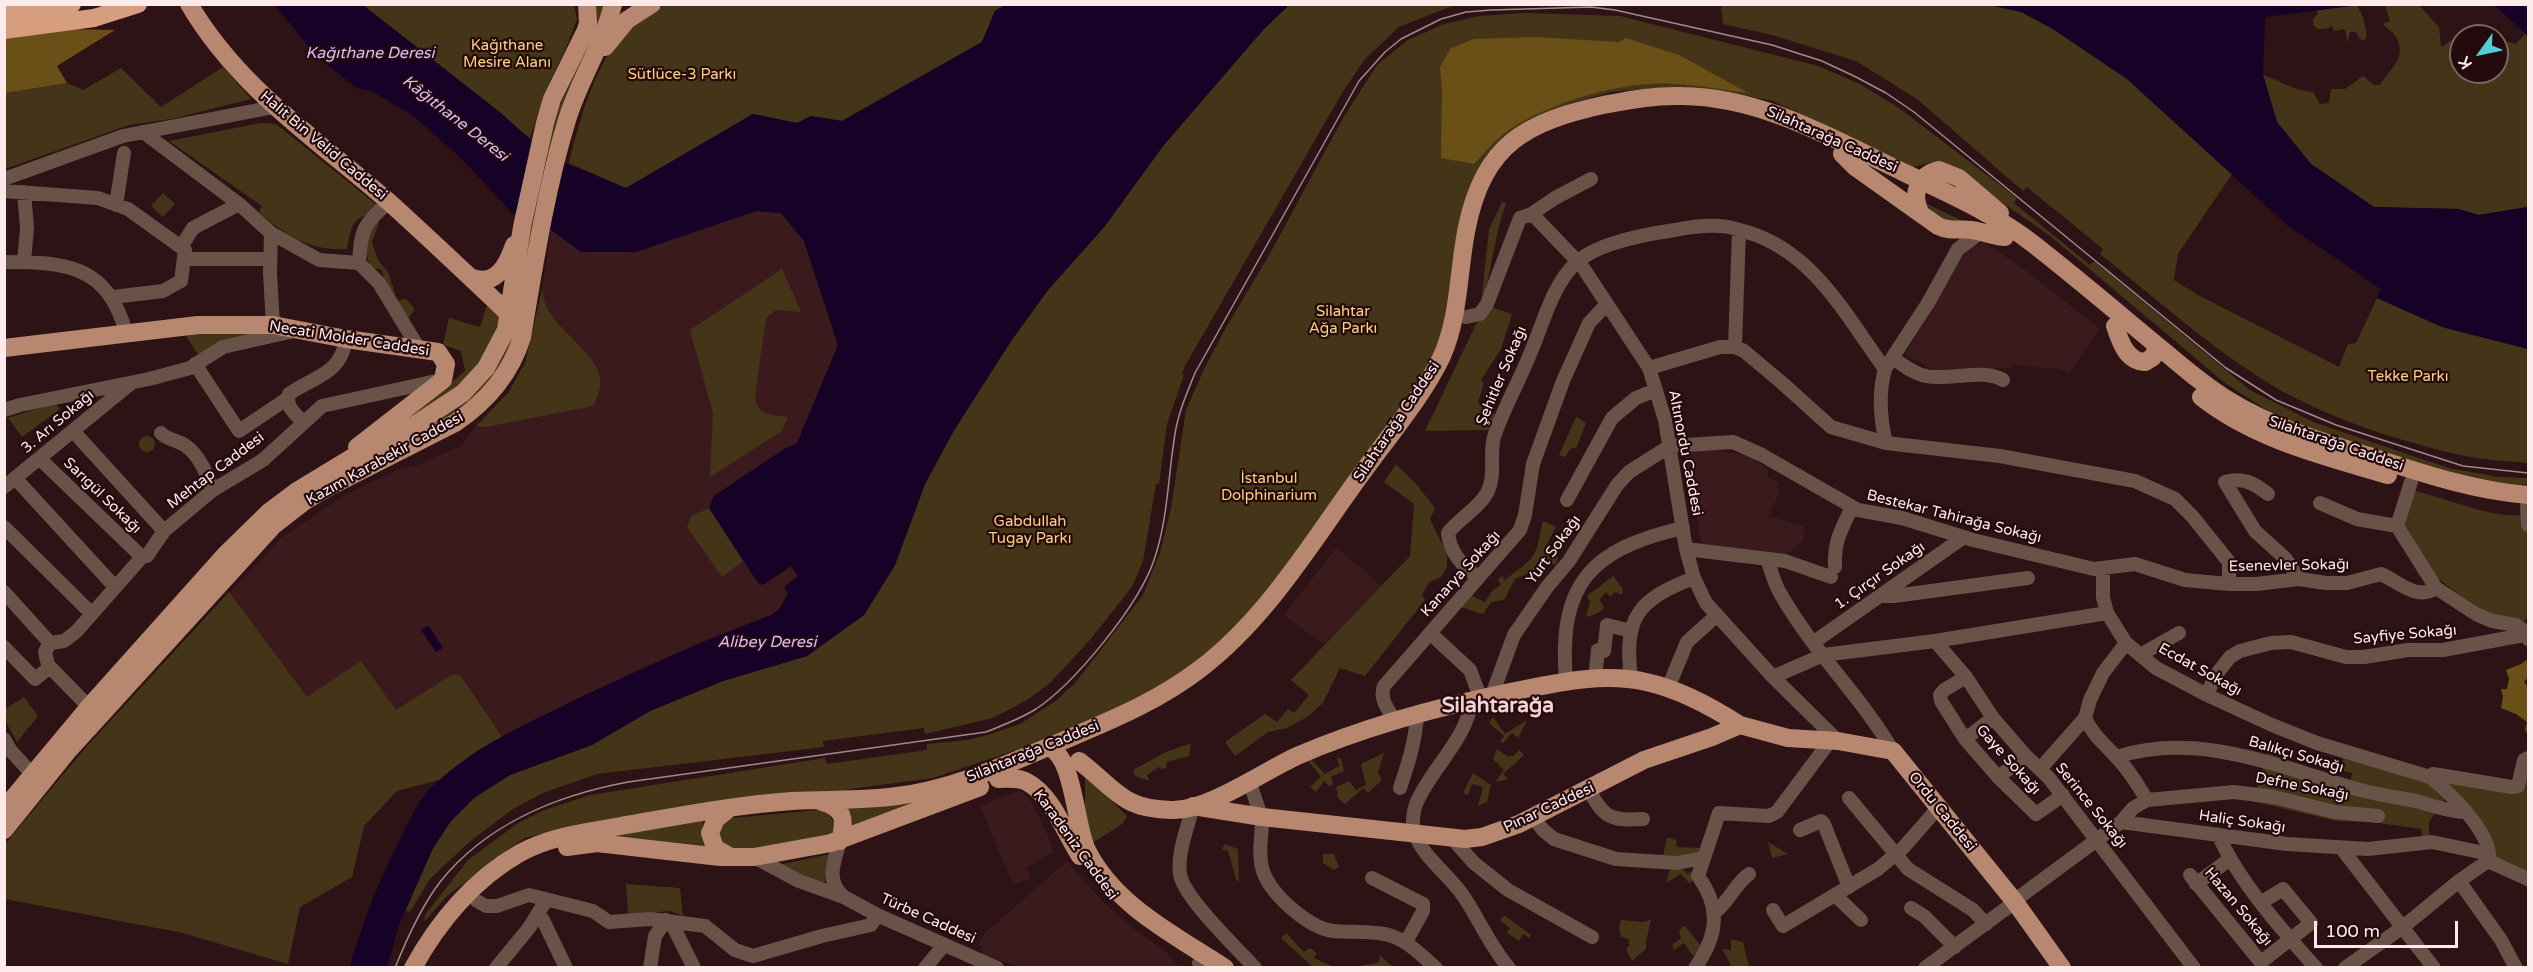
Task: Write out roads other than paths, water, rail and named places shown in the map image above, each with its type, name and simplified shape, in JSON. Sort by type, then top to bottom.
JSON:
[{"type":"highway","points":[[4,13],[72,4]]},
{"type":"highway","points":[[4,30],[75,21],[131,7]]},
{"type":"main road","name":"Halit Bin Velid Caddesi","points":[[189,4],[206,34],[236,69],[274,107],[388,202],[509,314]]},
{"type":"main road","name":"Kazım Karabekir Caddesi","points":[[4,830],[67,752],[254,544],[305,501],[464,393],[496,353],[506,330],[522,227],[542,134],[552,99],[586,30],[587,4]]},
{"type":"main road","name":"Kazım Karabekir Caddesi","points":[[4,809],[88,707],[225,555],[269,513],[297,491],[455,423],[470,413],[496,386],[512,362],[522,337],[539,238],[559,151],[572,105],[606,30],[613,4]]},
{"type":"main road","points":[[594,59],[627,20],[651,4]]},
{"type":"main road","name":"Silahtarağa Caddesi","points":[[426,968],[448,934],[477,901],[507,875],[531,860],[558,849],[585,843],[615,844],[734,858],[754,857],[840,840],[998,779],[1178,685],[1236,638],[1281,585],[1401,420],[1441,358],[1452,327],[1467,223],[1478,190],[1495,158],[1528,129],[1560,116],[1639,98],[1683,96],[1722,99],[1776,112],[1919,185],[2005,237],[2115,326],[2121,344],[2132,358],[2145,362],[2155,351]]},
{"type":"main road","name":"Silahtarağa Caddesi","points":[[413,968],[426,945],[458,904],[494,871],[525,850],[543,842],[580,833],[730,808],[796,800],[820,801],[901,796],[964,780],[1053,751],[1082,753],[1182,694],[1219,668],[1256,633],[1301,576],[1440,381],[1453,355],[1466,317],[1478,225],[1493,182],[1511,156],[1549,131],[1570,124],[1641,109],[1691,107],[1753,116],[1919,185]]},
{"type":"main road","points":[[1842,154],[1855,167],[1938,226],[1947,230],[1969,230],[2005,237]]},
{"type":"main road","name":"Silahtarağa Caddesi","points":[[1919,185],[1929,173],[1939,170],[1959,178],[2155,351],[2208,402],[2231,418],[2255,430],[2316,453],[2411,482],[2467,497],[2528,502]]},
{"type":"main road","points":[[1919,185],[1915,198],[1920,212]]},
{"type":"main road","points":[[470,277],[483,281],[494,278],[501,272],[522,227]]},
{"type":"main road","name":"Necati Molder Caddesi","points":[[4,348],[198,325],[273,325],[296,331],[438,352],[446,364],[443,380]]},
{"type":"main road","name":"Silahtarağa Caddesi","points":[[2155,351],[2224,398],[2279,427],[2468,486],[2528,502]]},
{"type":"main road","points":[[358,463],[357,448],[363,442],[443,380]]},
{"type":"main road","points":[[1082,753],[1124,800],[1139,807],[1176,810],[1219,796],[1295,757],[1339,739],[1417,714],[1482,697],[1566,681],[1595,679],[1631,679],[1668,688],[1719,711],[1740,725],[1788,738],[1834,741],[1893,751]]},
{"type":"main road","name":"Pınar Caddesi","points":[[1193,806],[1262,817],[1465,838],[1482,837],[1534,818],[1644,760],[1740,725]]},
{"type":"main road","name":"Karadeniz Caddesi","points":[[1053,751],[1072,794],[1087,850],[1115,889],[1156,924],[1225,968]]},
{"type":"main road","name":"Ordu Caddesi","points":[[1893,751],[2015,902],[2062,968]]},
{"type":"main road","points":[[1048,804],[1048,795],[1054,787],[1062,785],[1072,794],[1082,753]]},
{"type":"main road","name":"Karadeniz Caddesi","points":[[998,779],[1027,782],[1048,804],[1092,875],[1111,898],[1149,932],[1202,966]]},
{"type":"main road","points":[[820,801],[834,806],[841,814],[843,827],[840,840]]},
{"type":"main road","points":[[730,808],[716,819],[710,834],[715,848],[734,858]]},
{"type":"street","points":[[4,178],[123,136],[274,107]]},
{"type":"street","points":[[143,132],[239,204],[271,233],[319,260],[359,263],[379,283],[419,349]]},
{"type":"street","points":[[116,205],[124,153]]},
{"type":"street","points":[[1466,317],[1480,314],[1487,304],[1517,222],[1525,215],[1530,215],[1555,198],[1591,179]]},
{"type":"street","points":[[4,191],[98,198],[128,209],[183,253],[270,259]]},
{"type":"street","points":[[24,192],[27,228],[24,262]]},
{"type":"street","points":[[359,263],[360,239],[368,220],[388,202]]},
{"type":"street","points":[[113,297],[164,291],[181,281],[183,253],[193,228],[239,204]]},
{"type":"street","name":"Altınordu Caddesi","points":[[1530,215],[1578,261],[1649,368],[1670,446],[1686,549],[1694,578],[1706,603],[1834,741]]},
{"type":"street","points":[[1578,261],[1612,245],[1654,233],[1721,226],[1739,230],[1779,244],[1806,265],[1889,363],[1926,376],[1989,376],[2003,380]]},
{"type":"street","points":[[1938,226],[1950,242],[1955,256]]},
{"type":"street","points":[[1735,347],[1739,230]]},
{"type":"street","points":[[1886,443],[1881,416],[1881,382],[1889,363],[1963,244],[1981,232]]},
{"type":"street","points":[[271,233],[273,325]]},
{"type":"street","name":"Şehitler Sokağı","points":[[1478,577],[1465,568],[1458,559],[1449,541],[1448,533],[1486,494],[1491,484],[1493,439],[1557,291],[1578,261]]},
{"type":"street","points":[[4,262],[65,264],[90,276],[113,297],[126,333]]},
{"type":"street","name":"Kanarya Sokağı","points":[[1395,721],[1383,701],[1381,694],[1384,686],[1520,530],[1525,515],[1533,464],[1563,381],[1583,333],[1595,315],[1607,304]]},
{"type":"street","points":[[4,410],[132,383],[195,364],[223,346],[296,331]]},
{"type":"street","points":[[195,364],[239,431],[288,398],[300,387],[319,378],[338,364],[346,339]]},
{"type":"street","points":[[1649,368],[1720,348],[1735,347],[1744,351],[1772,374],[1831,427],[1886,443],[2000,456],[2135,481],[2175,499],[2192,516],[2229,561],[2229,584]]},
{"type":"street","name":"Mehtap Caddesi","points":[[50,643],[64,641],[76,632],[142,557],[147,556],[164,531],[213,490],[263,460],[322,406],[443,380]]},
{"type":"street","name":"3. Arı Sokağı","points":[[10,482],[132,383]]},
{"type":"street","points":[[1567,500],[1612,418],[1636,398],[1656,390]]},
{"type":"street","points":[[288,398],[290,409],[303,422]]},
{"type":"street","points":[[73,431],[164,531]]},
{"type":"street","points":[[161,433],[165,438],[187,446],[203,465],[213,490]]},
{"type":"street","name":"Bestekar Tahirağa Sokağı","points":[[1670,446],[1733,442],[1762,455],[1852,507],[1902,518],[1964,537],[2103,569]]},
{"type":"street","name":"Yurt Sokağı","points":[[1415,833],[1413,825],[1416,805],[1464,726],[1471,710],[1482,697],[1519,627],[1547,587],[1569,561],[1617,486],[1629,472],[1670,446]]},
{"type":"street","name":"Sarıgül Sokağı","points":[[40,459],[142,557]]},
{"type":"street","points":[[2268,494],[2254,483],[2245,480],[2224,482],[2255,531],[2286,559],[2299,579]]},
{"type":"street","points":[[10,482],[115,587]]},
{"type":"street","points":[[2397,526],[2411,482]]},
{"type":"street","points":[[2528,502],[2529,525]]},
{"type":"street","points":[[2320,503],[2357,519],[2397,526],[2436,588],[2476,614],[2492,621],[2516,625],[2522,629],[2526,637]]},
{"type":"street","points":[[1686,549],[1767,559],[1833,572],[1836,540],[1852,507]]},
{"type":"street","points":[[4,527],[91,613]]},
{"type":"street","points":[[1566,681],[1564,656],[1569,611],[1572,600],[1588,576],[1601,561],[1626,545],[1649,536],[1683,528]]},
{"type":"street","name":"1. Çırçır Sokağı","points":[[1814,642],[1964,537]]},
{"type":"street","name":"Ordu Caddesi","points":[[1767,559],[1780,593],[1823,656],[1877,725],[1893,751]]},
{"type":"street","name":"Esenevler Sokağı","points":[[2103,569],[2135,564],[2185,580],[2229,584],[2299,579],[2347,583],[2381,574],[2416,592],[2427,594],[2436,588]]},
{"type":"street","points":[[1773,677],[1823,656],[1935,641],[2107,613],[2103,597],[2103,569]]},
{"type":"street","points":[[1631,679],[1629,649],[1636,616],[1652,597],[1694,578]]},
{"type":"street","points":[[1882,596],[2028,578]]},
{"type":"street","points":[[4,592],[50,643],[45,652],[45,658],[50,668],[88,707]]},
{"type":"street","name":"Ecdat Sokağı","points":[[2107,613],[2126,643],[2156,668],[2207,695],[2317,743],[2430,777],[2433,774],[2518,786],[2524,760],[2529,758]]},
{"type":"street","points":[[1668,688],[1687,642],[1716,616]]},
{"type":"street","points":[[1595,679],[1599,650],[1604,651],[1607,625],[1631,631]]},
{"type":"street","points":[[1430,633],[1470,670],[1482,697]]},
{"type":"street","points":[[2140,655],[2179,633]]},
{"type":"street","name":"Sayfiye Sokağı","points":[[2207,695],[2216,676],[2230,657],[2240,651],[2271,643],[2291,642],[2346,657],[2364,657],[2408,650],[2443,650],[2526,637]]},
{"type":"street","name":"Serince Sokağı","points":[[1935,641],[1966,677],[1993,718],[2063,795],[2194,968]]},
{"type":"street","points":[[2040,769],[2085,718],[2090,700],[2103,674],[2126,643]]},
{"type":"street","points":[[4,647],[35,679],[50,668]]},
{"type":"street","name":"Gaye Sokağı","points":[[1966,677],[1944,690],[1940,695],[1941,701],[1965,739],[1998,777],[2036,814],[2063,795]]},
{"type":"street","points":[[1400,788],[1411,757],[1417,730],[1417,714]]},
{"type":"street","points":[[1965,739],[1993,718]]},
{"type":"street","points":[[1925,968],[2121,822],[2133,808],[2147,800],[2134,777],[2094,736],[2085,718]]},
{"type":"street","points":[[4,739],[11,751],[32,774]]},
{"type":"street","points":[[1695,968],[1710,944],[1715,929],[1714,912],[1698,876],[1719,813],[1769,816],[1777,812],[1834,741]]},
{"type":"street","name":"Balıkçı Sokağı","points":[[2117,757],[2140,750],[2176,747],[2215,751],[2280,765],[2356,789],[2465,812]]},
{"type":"street","points":[[1998,777],[2026,756]]},
{"type":"street","points":[[2345,968],[2403,927],[2489,857],[2478,827],[2430,777]]},
{"type":"street","points":[[1249,781],[1262,817],[1260,855],[1263,871],[1273,890],[1298,913],[1330,931],[1382,933],[1406,942],[1436,968]]},
{"type":"street","points":[[1589,790],[1599,808],[1607,816],[1624,820],[1643,819]]},
{"type":"street","name":"Defne Sokağı","points":[[2147,800],[2234,792],[2274,797],[2335,812],[2378,816]]},
{"type":"street","points":[[1849,798],[1894,856],[1908,869],[1973,910],[1986,924]]},
{"type":"street","points":[[1193,806],[1180,858],[1181,882],[1255,968]]},
{"type":"street","points":[[1773,910],[1783,926],[1849,887],[1894,856],[1938,808]]},
{"type":"street","points":[[1534,818],[1554,839],[1616,859],[1677,863],[1703,858]]},
{"type":"street","points":[[1800,830],[1821,820],[1849,887]]},
{"type":"street","name":"Haliç Sokağı","points":[[2121,822],[2219,836],[2342,849],[2432,842],[2489,857],[2527,881]]},
{"type":"street","points":[[1415,833],[1437,867],[1464,896],[1497,954],[1509,968]]},
{"type":"street","points":[[1450,836],[1474,863],[1508,891],[1592,937]]},
{"type":"street","points":[[2219,836],[2230,859],[2291,940],[2316,968]]},
{"type":"street","points":[[840,840],[831,872],[837,891],[846,898]]},
{"type":"street","points":[[2342,849],[2434,968]]},
{"type":"street","name":"Türbe Caddesi","points":[[754,857],[799,881],[846,898],[877,915],[997,968]]},
{"type":"street","name":"Hazan Sokağı","points":[[2230,859],[2193,879],[2259,960],[2265,959],[2291,940]]},
{"type":"street","points":[[1714,912],[1722,908],[1740,880],[1749,874]]},
{"type":"street","points":[[1372,878],[1391,889],[1418,899],[1423,904],[1423,911],[1406,942]]},
{"type":"street","points":[[2459,881],[2501,940],[2516,968]]},
{"type":"street","points":[[2262,902],[2283,889],[2310,920],[2309,926],[2291,940]]},
{"type":"street","points":[[477,901],[486,906],[497,906],[529,895],[593,911],[609,922],[666,920],[705,926],[735,950],[753,956],[822,936],[871,925],[877,915]]},
{"type":"street","points":[[1835,895],[1861,920]]},
{"type":"street","points":[[496,968],[538,915],[546,900]]},
{"type":"street","points":[[1911,908],[1924,916],[1954,947]]},
{"type":"street","points":[[538,915],[543,920],[566,968]]},
{"type":"street","points":[[650,968],[655,936],[666,920]]},
{"type":"street","points":[[666,920],[674,928],[694,968]]},
{"type":"street","points":[[925,968],[944,945]]},
{"type":"water","points":[[275,5],[363,5],[501,113],[548,156],[626,188],[753,114],[797,123],[811,116],[842,121],[982,42],[995,11],[1005,5],[1289,5],[1263,30],[1163,146],[1105,226],[1048,290],[1011,341],[953,432],[925,484],[895,565],[864,615],[807,656],[723,681],[650,711],[592,745],[510,775],[474,798],[451,821],[433,848],[399,924],[387,968],[350,967],[380,882],[411,816],[421,799],[445,775],[481,749],[540,717],[651,665],[771,615],[779,609],[788,594],[784,587],[798,576],[791,566],[763,585],[758,583],[709,508],[714,496],[784,449],[797,443],[838,345],[804,241],[781,213],[756,211],[636,252],[581,252],[533,217],[512,213],[462,159],[411,114],[371,91],[357,88],[316,56]]},
{"type":"water","points":[[1990,5],[2359,5],[2265,17],[2263,75],[2277,122],[2311,164],[2374,207],[2459,209],[2478,215],[2528,207],[2528,349],[2442,327],[2377,298],[2381,289],[2287,225],[2127,79],[2053,29],[2021,12]]},
{"type":"water","points":[[2494,5],[2528,5],[2528,38],[2525,33]]},
{"type":"water","points":[[428,625],[443,648],[436,652],[421,630]]},
{"type":"tram line","points":[[395,968],[427,902],[440,882],[458,862],[501,828],[550,804],[628,782],[986,732],[1030,713],[1052,697],[1104,642],[1135,599],[1146,578],[1159,545],[1176,426],[1195,373],[1359,81],[1385,52],[1401,39],[1441,19],[1466,12],[1591,7],[1615,10],[1772,45],[1822,61],[1886,93],[1914,112],[2226,368],[2276,400],[2336,425],[2463,466],[2528,473]]},
{"type":"district","name":"Silahtarağa","points":[[1498,706]]},
{"type":"park label","name":"Kağıthane Mesire Alanı","points":[[507,54]]},
{"type":"park label","name":"Sütlüce-3 Parkı","points":[[682,75]]},
{"type":"park label","name":"Silahtar Ağa Parkı","points":[[1343,320]]},
{"type":"park label","name":"Tekke Parkı","points":[[2408,377]]},
{"type":"park label","name":"İstanbul Dolphinarium","points":[[1269,488]]},
{"type":"park label","name":"Gabdullah Tugay Parkı","points":[[1030,530]]},
{"type":"water label","name":"Kağıthane Deresi","points":[[370,54]]},
{"type":"water label","name":"Kâğıthane Deresi","points":[[455,119]]},
{"type":"water label","name":"Alibey Deresi","points":[[767,643]]}]
